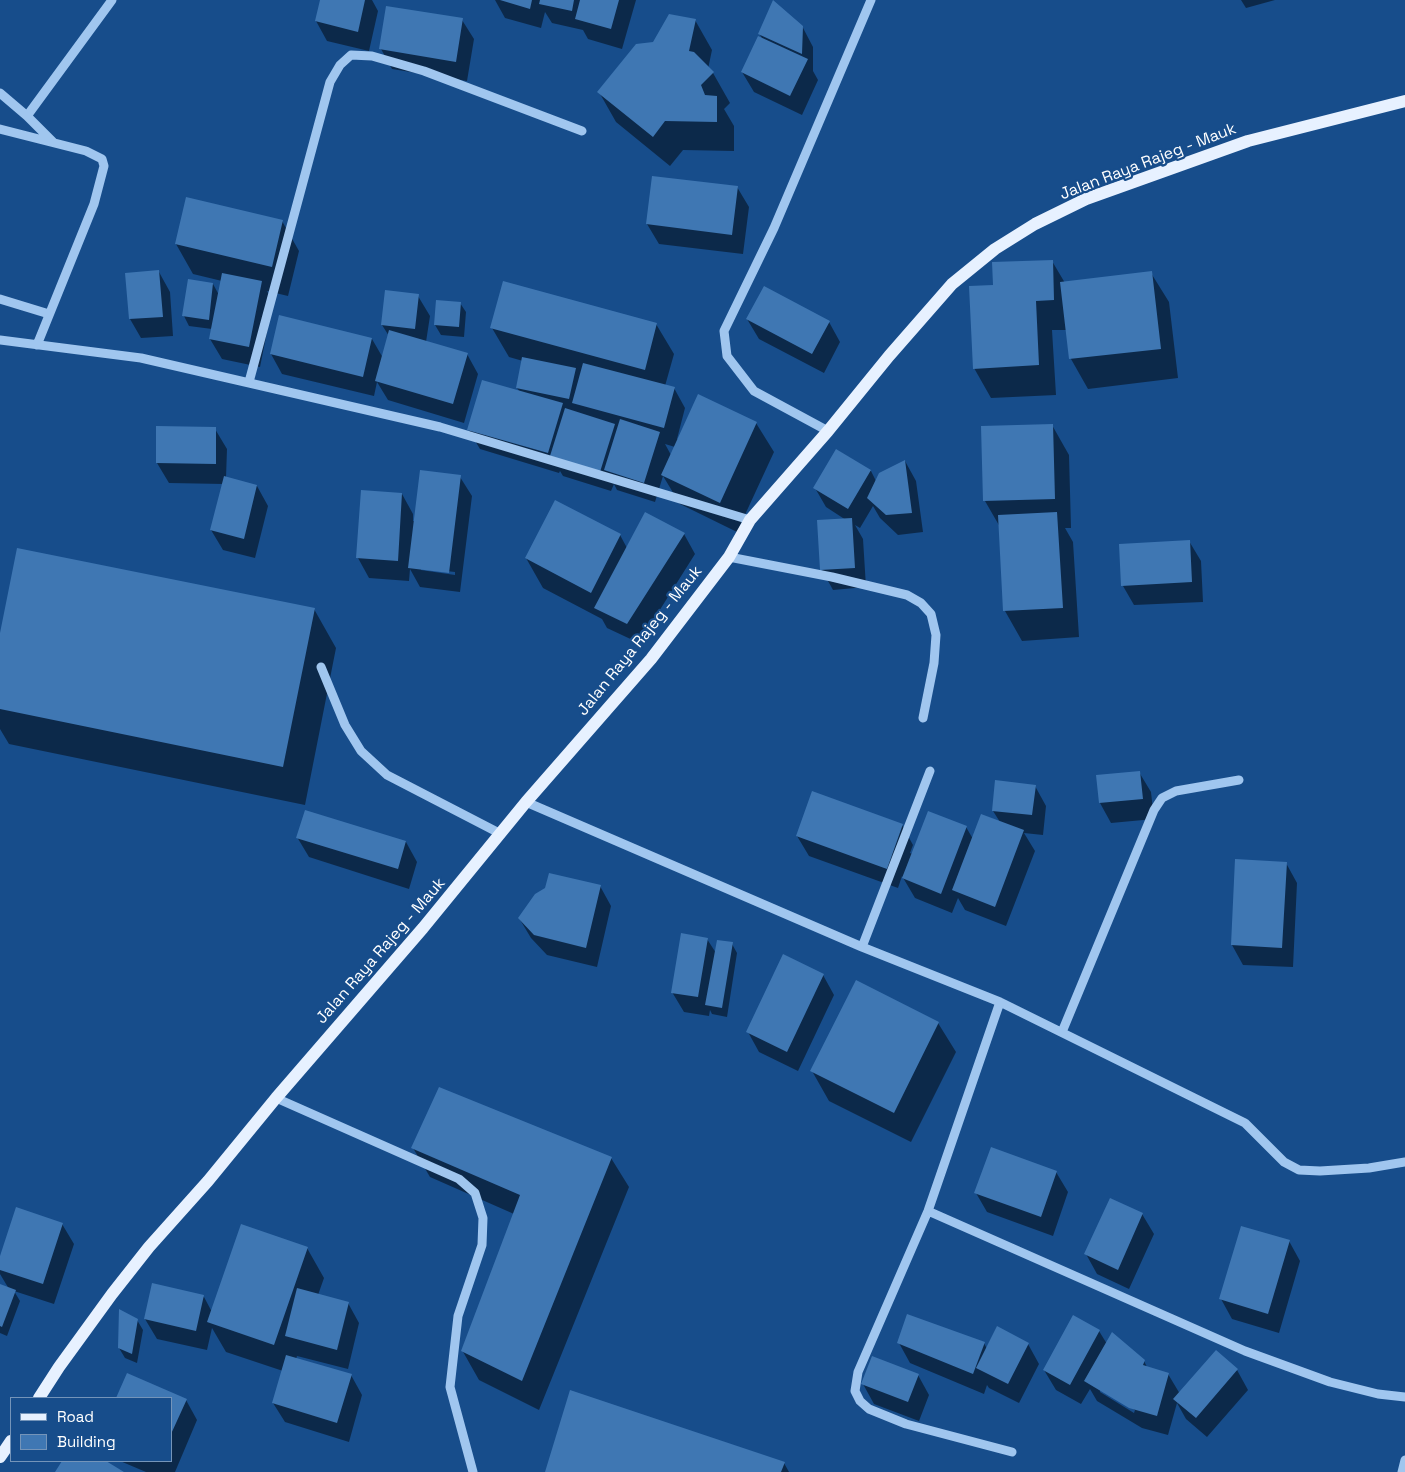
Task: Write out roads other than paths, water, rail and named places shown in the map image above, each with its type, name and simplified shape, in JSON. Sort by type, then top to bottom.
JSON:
[{"type":"main road","name":"Jalan Raya Rajeg - Mauk","points":[[40,1397],[112,1294],[149,1247],[208,1181],[526,802],[651,659],[729,557],[750,520],[828,430],[888,356],[952,284],[995,249],[1035,224],[1086,199],[1248,141],[1405,101]]},
{"type":"main road","points":[[0,1457],[10,1442]]},
{"type":"street","points":[[27,116],[112,0]]},
{"type":"street","points":[[828,430],[754,392],[727,356],[724,331],[774,228],[871,0]]},
{"type":"street","points":[[249,382],[330,82],[340,65],[351,55],[372,56],[424,71],[582,131]]},
{"type":"street","points":[[0,93],[54,142]]},
{"type":"street","points":[[0,129],[86,151],[102,159],[104,166],[94,204],[37,345]]},
{"type":"street","points":[[0,299],[49,314]]},
{"type":"street","points":[[0,340],[141,358],[440,427],[750,520]]},
{"type":"street","points":[[729,557],[870,586],[907,595],[921,603],[930,614],[936,635],[934,664],[923,718]]},
{"type":"street","points":[[321,667],[345,725],[361,751],[367,757],[387,775],[501,834]]},
{"type":"street","points":[[862,947],[930,771]]},
{"type":"street","points":[[1062,1032],[1154,810],[1162,798],[1176,791],[1239,780]]},
{"type":"street","points":[[526,802],[862,947],[1000,1002],[1245,1122],[1284,1162],[1299,1170],[1320,1171],[1369,1168],[1405,1162]]},
{"type":"street","points":[[1000,1002],[928,1211],[858,1372],[856,1391],[860,1401],[869,1410],[906,1424],[1012,1452]]},
{"type":"street","points":[[276,1098],[459,1178],[475,1194],[483,1218],[482,1245],[458,1316],[450,1387],[473,1472]]},
{"type":"street","points":[[928,1211],[1245,1351],[1330,1382],[1378,1394],[1405,1397]]},
{"type":"street","points":[[1402,1472],[1405,1460]]}]
